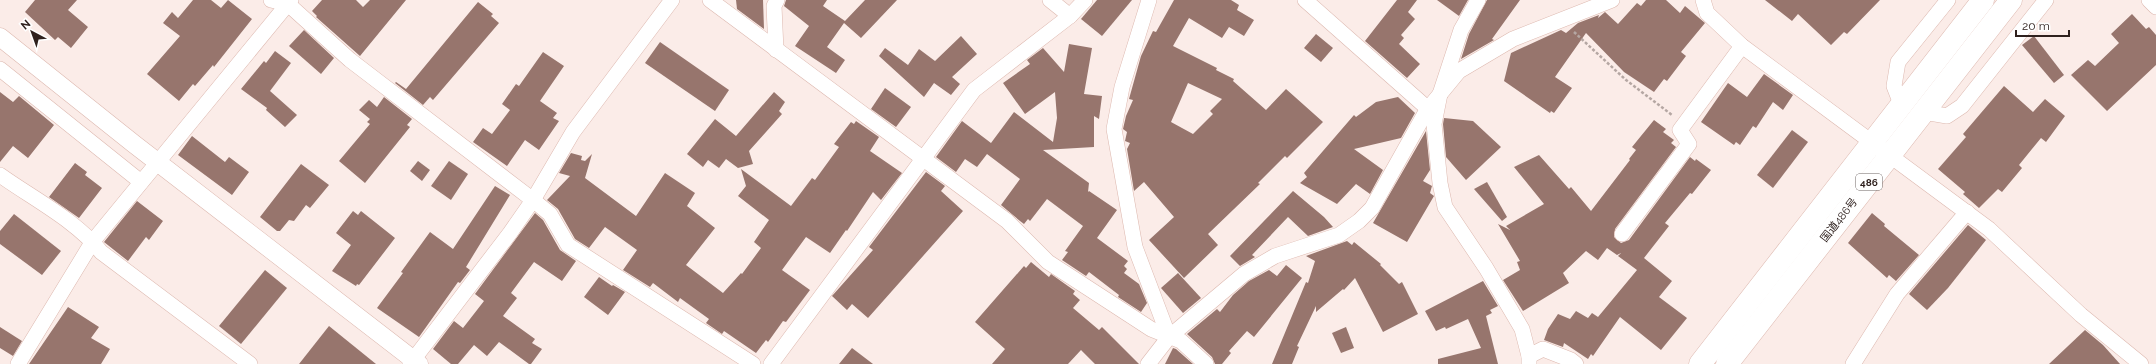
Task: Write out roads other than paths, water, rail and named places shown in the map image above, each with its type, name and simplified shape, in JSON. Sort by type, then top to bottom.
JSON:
[{"type":"highway","name":"国道486号","points":[[1700,364],[1983,0]]},
{"type":"highway","name":"国道486号","points":[[1727,364],[2011,0]]},
{"type":"street","points":[[272,0],[290,2],[350,60],[550,214],[568,245],[753,364]]},
{"type":"street","points":[[0,37],[414,363],[533,200],[573,132],[672,0]]},
{"type":"street","points":[[710,0],[1007,221],[1048,262],[1151,329],[1181,341],[1206,364]]},
{"type":"street","points":[[1050,0],[1070,16]]},
{"type":"street","points":[[771,364],[974,90],[1070,16],[1085,0]]},
{"type":"street","points":[[1149,0],[1122,87],[1114,129],[1136,247],[1169,337]]},
{"type":"street","points":[[1305,0],[1431,113],[1434,124],[1440,183],[1445,207],[1486,268],[1522,329],[1529,360],[1543,349],[1571,360],[1576,364]]},
{"type":"street","points":[[1154,361],[1169,337],[1244,274],[1275,256],[1339,235],[1359,221],[1372,208],[1431,113],[1454,70],[1461,30],[1478,0]]},
{"type":"street","points":[[1454,70],[1513,40],[1612,0]]},
{"type":"street","points":[[1702,0],[1707,13],[1742,46],[1989,228],[2081,315],[2141,364]]},
{"type":"street","points":[[1901,104],[1894,86],[1898,62],[1948,0]]},
{"type":"street","points":[[1924,112],[1947,116],[1962,106],[2046,0]]},
{"type":"street","points":[[2149,0],[2156,7]]},
{"type":"street","points":[[18,364],[93,241],[290,2]]},
{"type":"street","points":[[775,2],[776,50]]},
{"type":"street","points":[[1622,234],[1688,144],[1680,130],[1742,46]]},
{"type":"street","points":[[0,70],[141,182]]},
{"type":"street","points":[[0,176],[68,222],[93,241],[101,252],[250,364]]},
{"type":"street","points":[[1853,364],[1897,294],[1967,212]]}]
